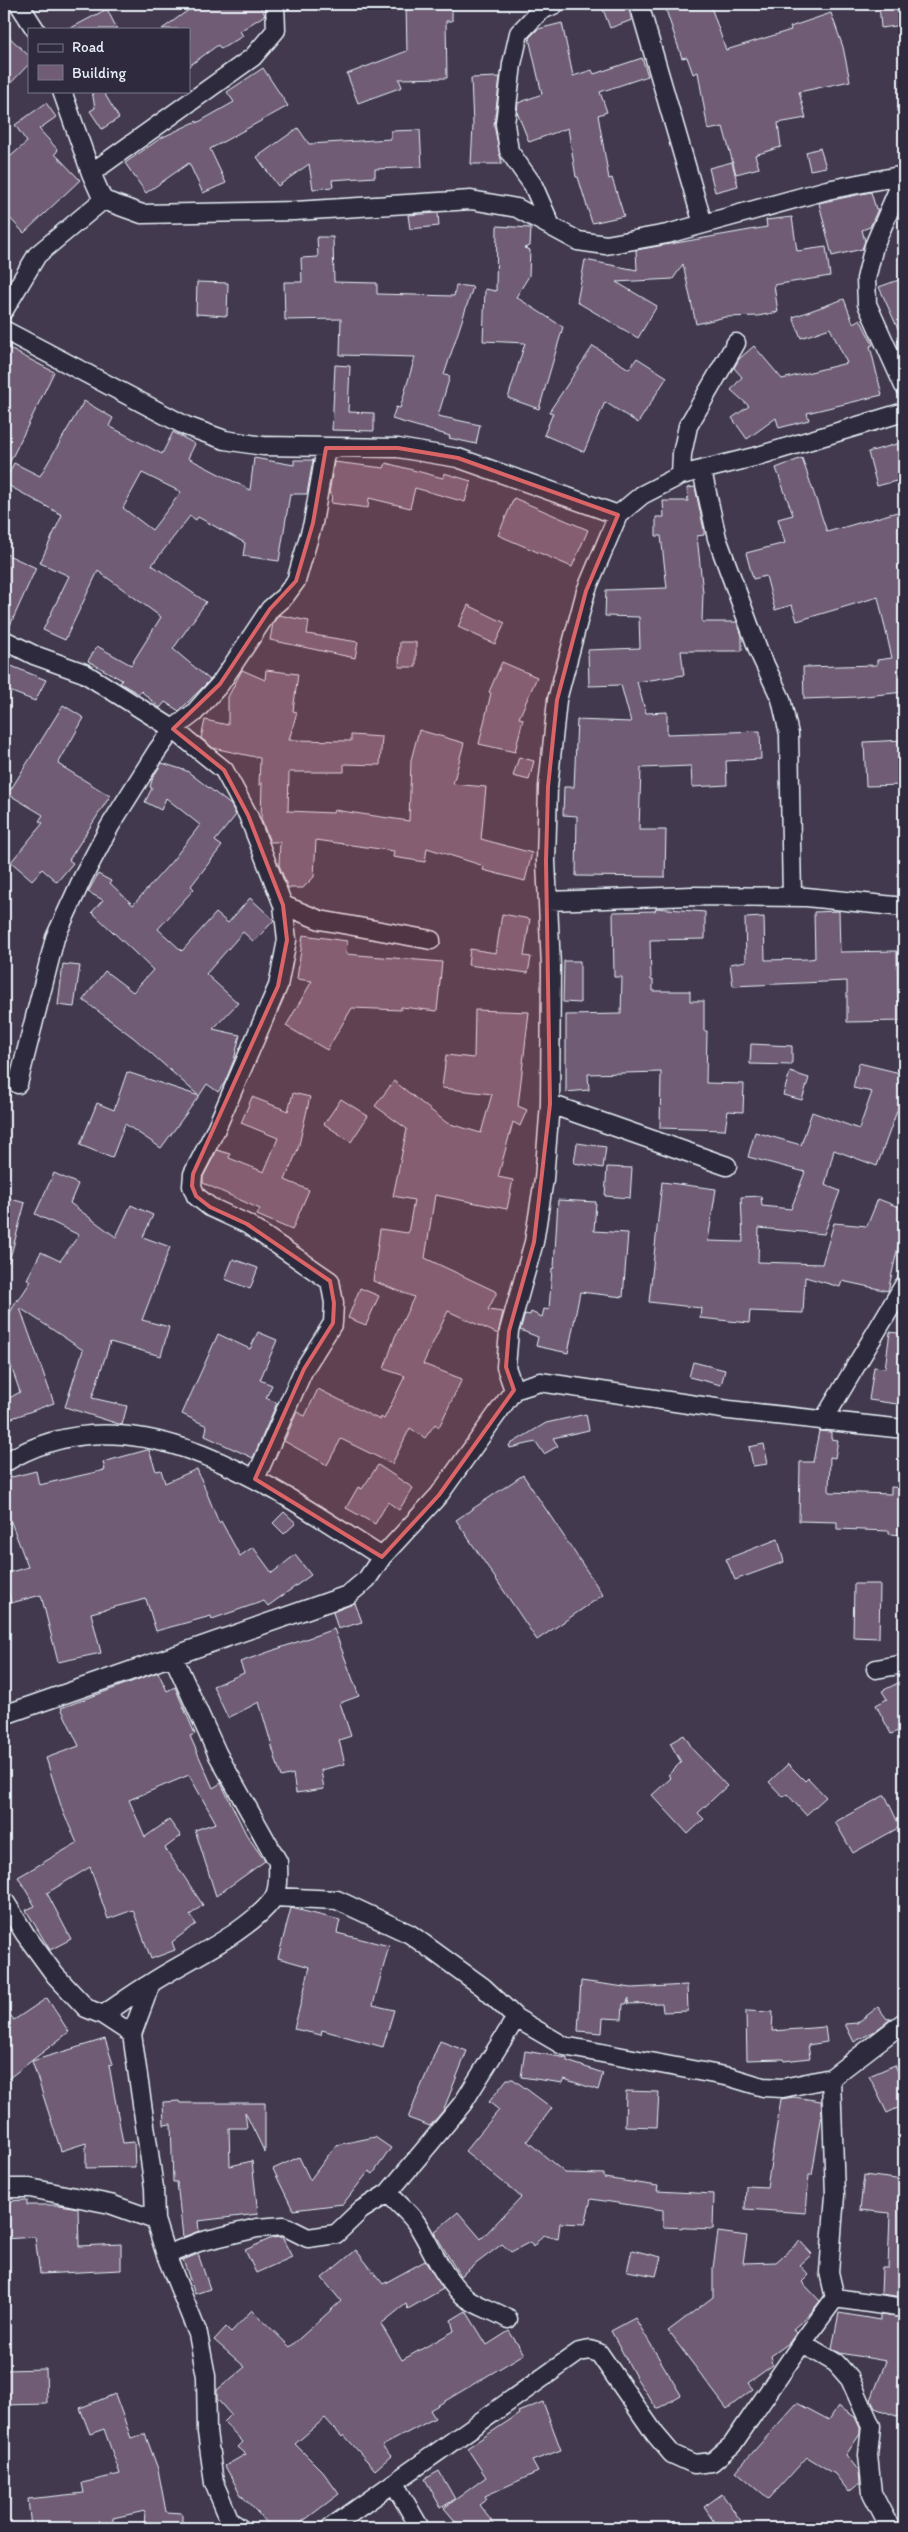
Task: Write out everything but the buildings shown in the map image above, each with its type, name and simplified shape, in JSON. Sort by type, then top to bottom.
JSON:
[{"type":"street","points":[[19,4],[34,28]]},
{"type":"street","points":[[90,173],[253,57],[276,30],[275,4]]},
{"type":"street","points":[[552,226],[533,185],[509,151],[505,124],[512,64],[520,34],[540,11],[555,4]]},
{"type":"street","points":[[639,4],[703,224]]},
{"type":"street","points":[[62,92],[90,173],[103,200],[142,214],[295,211],[471,200],[517,208],[578,241],[606,245],[703,224],[827,190],[904,176]]},
{"type":"street","points":[[904,176],[874,246],[866,279],[867,304],[904,386]]},
{"type":"street","points":[[4,310],[37,255],[103,200]]},
{"type":"street","points":[[4,330],[186,426],[217,438],[263,446],[398,448],[458,458],[618,515]]},
{"type":"street","points":[[682,475],[682,454],[688,426],[736,343]]},
{"type":"street","points":[[514,1390],[506,1367],[509,1331],[534,1242],[544,1179],[550,1104],[551,967],[546,861],[548,787],[557,700],[586,591],[618,515],[642,495],[682,475],[702,471],[904,412]]},
{"type":"street","points":[[18,1084],[55,938],[110,826],[156,751],[173,729],[194,712],[220,684],[270,609],[285,596],[296,580],[313,523],[326,448]]},
{"type":"street","points":[[702,471],[718,538],[759,652],[781,699],[789,734],[792,897]]},
{"type":"street","points":[[4,640],[34,655],[84,673],[173,729],[224,770],[248,815],[283,905],[287,940],[278,986],[215,1131],[193,1174],[192,1180],[196,1196],[210,1207],[247,1224],[330,1281],[333,1296],[333,1323],[304,1369],[255,1479]]},
{"type":"street","points":[[548,901],[692,896],[792,897],[904,906]]},
{"type":"street","points":[[283,905],[320,920],[431,940]]},
{"type":"street","points":[[550,1104],[727,1166]]},
{"type":"street","points":[[823,1421],[904,1285]]},
{"type":"street","points":[[4,1715],[348,1595],[367,1579],[382,1557],[439,1495],[514,1390],[540,1382],[729,1410],[904,1429]]},
{"type":"street","points":[[4,1463],[16,1455],[63,1438],[95,1434],[129,1433],[204,1453],[255,1479],[382,1557]]},
{"type":"street","points":[[103,2015],[151,1983],[214,1946],[260,1913],[274,1897],[279,1879],[278,1862],[218,1755],[173,1656]]},
{"type":"street","points":[[876,1669],[904,1664]]},
{"type":"street","points":[[274,1897],[337,1900],[410,1934],[483,1987],[516,2018],[564,2046],[730,2077],[763,2086],[784,2088],[831,2078],[904,2022]]},
{"type":"street","points":[[4,1900],[9,1911],[56,1975],[86,2008],[103,2015],[132,2034]]},
{"type":"street","points":[[151,1983],[132,2034],[152,2169],[155,2220],[166,2255],[198,2334],[206,2376],[207,2432],[214,2483],[232,2526]]},
{"type":"street","points":[[166,2255],[199,2242],[256,2228],[284,2226],[308,2238],[336,2234],[361,2210],[388,2193],[463,2103],[516,2018]]},
{"type":"street","points":[[330,2528],[579,2352],[590,2350],[599,2353],[610,2366],[655,2434],[672,2454],[694,2464],[712,2462],[732,2445],[802,2342],[835,2298],[829,2272],[835,2195],[831,2078]]},
{"type":"street","points":[[4,2188],[30,2188],[110,2204],[155,2220]]},
{"type":"street","points":[[388,2193],[416,2223],[440,2266],[463,2295],[480,2307],[496,2311],[508,2319]]},
{"type":"street","points":[[835,2298],[904,2308]]},
{"type":"street","points":[[802,2342],[836,2363],[850,2379],[871,2426],[868,2455],[872,2493],[892,2528]]},
{"type":"street","points":[[394,2483],[420,2528]]},
{"type":"highlighted area","points":[[326,448],[398,448],[458,458],[618,515],[586,591],[557,700],[548,787],[546,861],[550,1104],[534,1242],[509,1331],[506,1367],[514,1390],[439,1495],[382,1557],[255,1479],[304,1369],[333,1323],[334,1303],[330,1281],[247,1224],[210,1207],[196,1196],[192,1186],[193,1174],[278,986],[287,940],[283,905],[248,815],[224,770],[173,729],[220,684],[270,609],[296,581],[313,523]]}]
